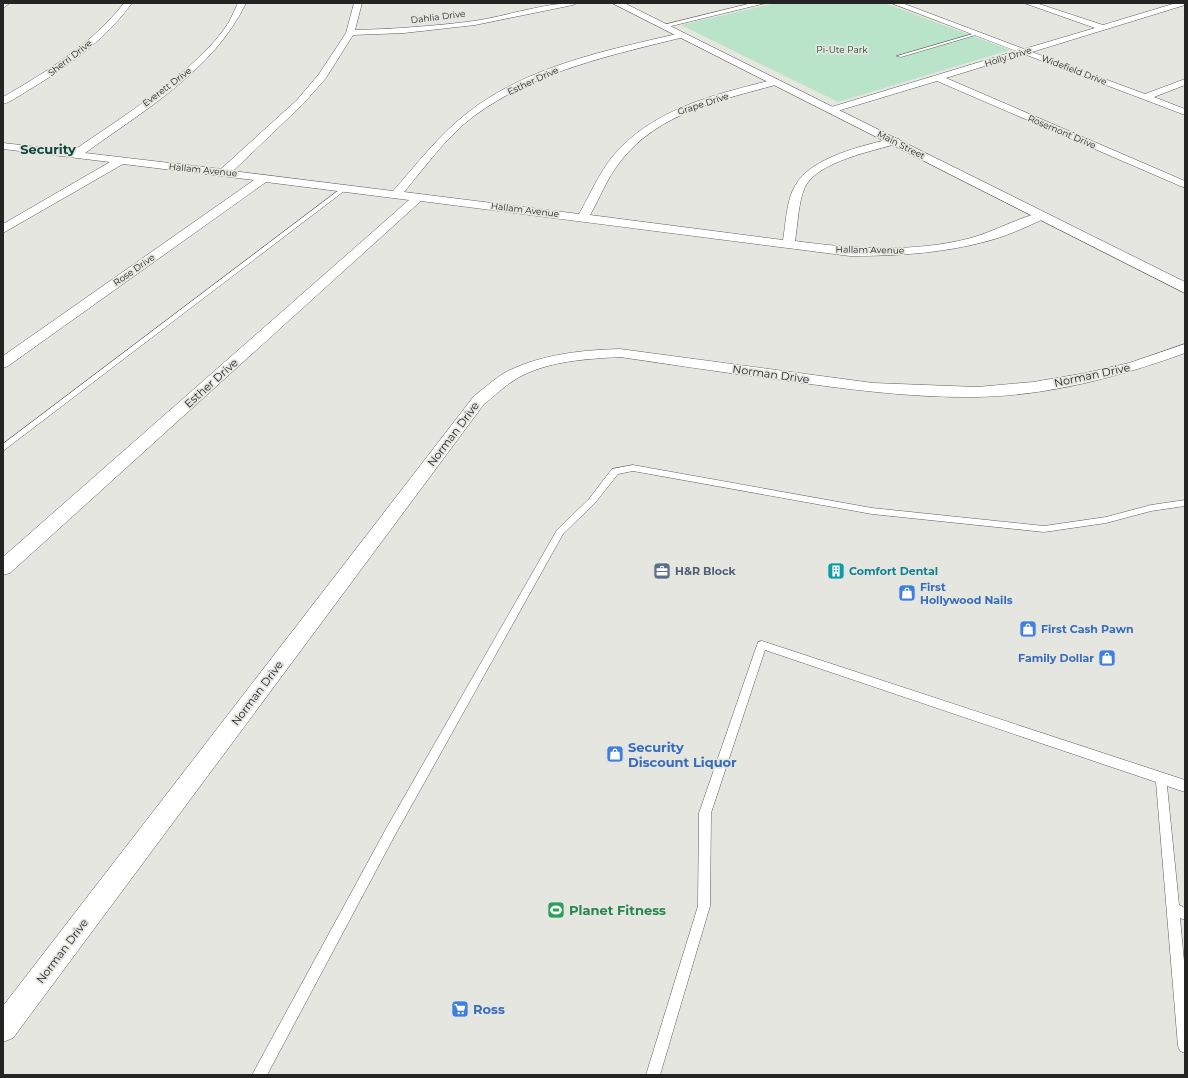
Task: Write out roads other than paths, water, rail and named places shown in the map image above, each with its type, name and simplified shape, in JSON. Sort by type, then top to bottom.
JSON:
[{"type":"main road","name":"Main Street","points":[[617,3],[895,141],[1185,288]]},
{"type":"street","points":[[3,6],[6,3]]},
{"type":"street","name":"Sherri Drive","points":[[3,101],[56,70],[101,34],[128,3]]},
{"type":"street","name":"Everett Drive","points":[[75,154],[190,70],[219,41],[239,13],[242,3]]},
{"type":"street","points":[[225,172],[300,102],[323,76],[350,33],[358,3]]},
{"type":"street","name":"Dahlia Drive","points":[[350,33],[404,31],[475,23],[573,3]]},
{"type":"street","points":[[663,26],[761,3]]},
{"type":"street","name":"Widefield Drive","points":[[895,3],[1185,112]]},
{"type":"street","points":[[1028,3],[1104,28]]},
{"type":"street","name":"Holly Drive","points":[[831,110],[1184,3]]},
{"type":"street","name":"Esther Drive","points":[[396,194],[446,136],[477,110],[524,83],[596,56],[681,35]]},
{"type":"street","name":"Rosemont Drive","points":[[938,78],[1185,185]]},
{"type":"street","name":"Grape Drive","points":[[583,217],[616,159],[637,137],[668,117],[694,106],[776,82]]},
{"type":"street","points":[[1145,97],[1185,82]]},
{"type":"street","points":[[789,244],[800,186],[810,173],[826,164],[895,141]]},
{"type":"street","name":"Hallam Avenue","points":[[3,146],[265,177],[850,252],[897,252],[948,247],[988,237],[1042,216]]},
{"type":"street","points":[[3,229],[120,161]]},
{"type":"street","name":"Rose Drive","points":[[3,363],[265,177]]},
{"type":"street","name":"Esther Drive","points":[[3,568],[419,197]]},
{"type":"street","name":"Norman Drive","points":[[3,1028],[479,400],[513,375],[547,362],[588,354],[620,353],[873,388],[977,392],[1033,387],[1086,378],[1133,367],[1185,348]]},
{"type":"lane","points":[[899,56],[977,34]]},
{"type":"lane","points":[[3,448],[345,188]]},
{"type":"lane","points":[[259,1075],[391,831],[560,532],[592,501],[615,471],[633,468],[872,511],[1044,529],[1106,520],[1151,508],[1185,503]]},
{"type":"lane","points":[[653,1075],[704,906],[705,813],[762,645],[1185,786]]},
{"type":"lane","points":[[1161,778],[1185,1046]]},
{"type":"lane","points":[[1172,909],[1185,914]]},
{"type":"place","name":"H&R Block","points":[[662,571]]},
{"type":"place","name":"Comfort Dental","points":[[836,571]]},
{"type":"place","name":"First Hollywood Nails","points":[[907,593]]},
{"type":"place","name":"First Cash Pawn","points":[[1028,629]]},
{"type":"place","name":"Family Dollar","points":[[1107,658]]},
{"type":"place","name":"Security Discount Liquor","points":[[615,754]]},
{"type":"place","name":"Planet Fitness","points":[[556,910]]},
{"type":"place","name":"Ross","points":[[460,1009]]},
{"type":"district","name":"Security","points":[[48,149]]},
{"type":"park label","name":"Pi-Ute Park","points":[[842,50]]}]
